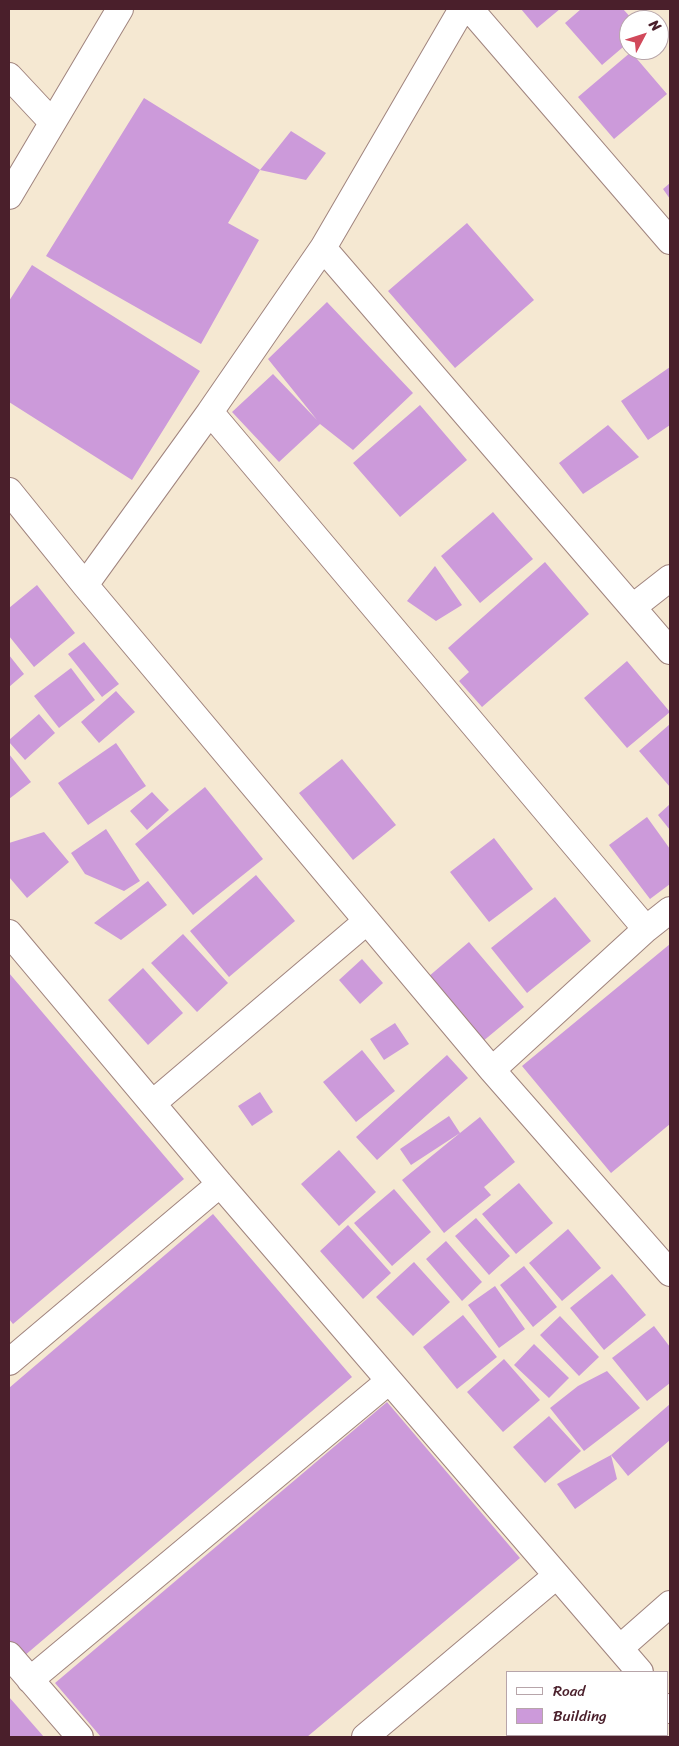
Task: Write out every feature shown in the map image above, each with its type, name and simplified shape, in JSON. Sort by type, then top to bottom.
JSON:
[{"type":"street","points":[[9,196],[120,9]]},
{"type":"street","points":[[85,585],[210,412],[323,248],[462,9]]},
{"type":"street","points":[[470,9],[670,241]]},
{"type":"street","points":[[9,76],[52,122]]},
{"type":"street","points":[[323,248],[670,651]]},
{"type":"street","points":[[210,412],[646,929]]},
{"type":"street","points":[[9,491],[85,585],[492,1070],[668,1265]]},
{"type":"street","points":[[633,607],[670,578]]},
{"type":"street","points":[[492,1070],[646,929],[670,910]]},
{"type":"street","points":[[153,1103],[368,921]]},
{"type":"street","points":[[9,933],[220,1184],[639,1671]]},
{"type":"street","points":[[9,1362],[220,1184]]},
{"type":"street","points":[[30,1680],[389,1381]]},
{"type":"street","points":[[365,1737],[556,1576]]},
{"type":"street","points":[[620,1648],[670,1604]]},
{"type":"street","points":[[9,1655],[80,1737]]},
{"type":"building","points":[[521,9],[560,9],[537,28]]},
{"type":"building","points":[[581,9],[623,9],[619,10],[619,51],[602,65],[565,23]]},
{"type":"building","points":[[622,60],[638,60],[667,94],[614,139],[578,97]]},
{"type":"building","points":[[144,98],[260,170],[228,223],[259,240],[201,344],[46,256]]},
{"type":"building","points":[[291,131],[326,153],[306,180],[260,170]]},
{"type":"building","points":[[670,183],[670,199],[663,189]]},
{"type":"building","points":[[467,223],[534,300],[455,368],[388,291]]},
{"type":"building","points":[[32,265],[200,371],[132,480],[9,402],[9,301]]},
{"type":"building","points":[[327,302],[413,393],[353,450],[320,424],[279,462],[232,412],[273,374],[317,420],[268,359]]},
{"type":"building","points":[[670,367],[670,425],[648,440],[621,401]]},
{"type":"building","points":[[420,405],[467,460],[400,517],[353,463]]},
{"type":"building","points":[[608,425],[639,457],[583,494],[559,463]]},
{"type":"building","points":[[493,512],[533,559],[480,603],[441,556]]},
{"type":"building","points":[[545,562],[589,614],[482,707],[459,681],[469,672],[448,648]]},
{"type":"building","points":[[435,566],[462,605],[436,621],[407,601]]},
{"type":"building","points":[[37,585],[75,633],[34,667],[9,636],[9,608]]},
{"type":"building","points":[[84,642],[119,684],[102,697],[68,654]]},
{"type":"building","points":[[9,655],[24,674],[9,687]]},
{"type":"building","points":[[627,661],[670,712],[627,748],[584,698]]},
{"type":"building","points":[[71,668],[95,700],[59,728],[34,696]]},
{"type":"building","points":[[116,691],[135,712],[99,743],[81,722]]},
{"type":"building","points":[[39,714],[55,733],[25,760],[9,740]]},
{"type":"building","points":[[670,724],[670,787],[639,751]]},
{"type":"building","points":[[116,743],[146,786],[88,825],[58,783]]},
{"type":"building","points":[[9,754],[31,782],[9,799]]},
{"type":"building","points":[[342,759],[396,825],[353,860],[299,793]]},
{"type":"building","points":[[205,787],[263,859],[193,915],[135,844]]},
{"type":"building","points":[[152,792],[169,810],[147,830],[130,811]]},
{"type":"building","points":[[670,804],[670,830],[658,815]]},
{"type":"building","points":[[647,817],[670,849],[670,884],[650,899],[609,845]]},
{"type":"building","points":[[106,829],[140,881],[124,891],[85,874],[71,853]]},
{"type":"building","points":[[44,832],[69,862],[27,898],[9,877],[9,843]]},
{"type":"building","points":[[494,838],[533,889],[489,922],[450,872]]},
{"type":"building","points":[[256,875],[295,921],[229,977],[190,931]]},
{"type":"building","points":[[148,881],[167,905],[121,940],[94,923]]},
{"type":"building","points":[[555,897],[591,941],[527,993],[491,948]]},
{"type":"building","points":[[183,934],[228,983],[197,1012],[151,963]]},
{"type":"building","points":[[469,942],[524,1007],[482,1042],[428,977]]},
{"type":"building","points":[[670,944],[670,1124],[611,1173],[522,1066]]},
{"type":"building","points":[[362,959],[383,983],[360,1004],[339,980]]},
{"type":"building","points":[[143,968],[183,1013],[148,1045],[108,1000]]},
{"type":"building","points":[[9,973],[184,1179],[13,1324],[9,1319]]},
{"type":"building","points":[[395,1023],[409,1044],[384,1060],[370,1039]]},
{"type":"building","points":[[362,1050],[395,1091],[356,1122],[323,1082]]},
{"type":"building","points":[[447,1055],[468,1078],[377,1160],[356,1137]]},
{"type":"building","points":[[260,1092],[273,1112],[252,1126],[238,1106]]},
{"type":"building","points":[[449,1116],[460,1133],[411,1165],[400,1149]]},
{"type":"building","points":[[480,1117],[515,1162],[484,1187],[491,1195],[444,1233],[402,1180]]},
{"type":"building","points":[[339,1150],[376,1192],[339,1226],[301,1184]]},
{"type":"building","points":[[519,1183],[553,1223],[516,1254],[482,1214]]},
{"type":"building","points":[[394,1189],[431,1232],[392,1266],[354,1223]]},
{"type":"building","points":[[213,1214],[352,1377],[17,1662],[9,1653],[9,1388]]},
{"type":"building","points":[[476,1218],[510,1256],[489,1275],[455,1236]]},
{"type":"building","points":[[348,1225],[391,1273],[363,1299],[320,1251]]},
{"type":"building","points":[[568,1229],[601,1268],[562,1301],[529,1263]]},
{"type":"building","points":[[446,1241],[482,1282],[462,1301],[426,1259]]},
{"type":"building","points":[[414,1262],[450,1302],[413,1336],[376,1297]]},
{"type":"building","points":[[524,1266],[557,1307],[533,1327],[500,1285]]},
{"type":"building","points":[[612,1274],[646,1315],[604,1350],[570,1308]]},
{"type":"building","points":[[495,1286],[525,1329],[499,1348],[468,1305]]},
{"type":"building","points":[[463,1315],[497,1357],[457,1389],[423,1347]]},
{"type":"building","points":[[560,1316],[599,1357],[579,1376],[540,1335]]},
{"type":"building","points":[[654,1326],[670,1347],[670,1383],[647,1401],[612,1358]]},
{"type":"building","points":[[534,1344],[569,1378],[549,1398],[514,1365]]},
{"type":"building","points":[[504,1359],[540,1400],[503,1432],[467,1392]]},
{"type":"building","points":[[607,1371],[640,1408],[584,1451],[550,1408],[578,1386]]},
{"type":"building","points":[[387,1402],[520,1558],[307,1737],[101,1737],[55,1683]]},
{"type":"building","points":[[670,1404],[670,1440],[628,1476],[611,1455]]},
{"type":"building","points":[[549,1416],[581,1451],[545,1483],[513,1447]]},
{"type":"building","points":[[611,1455],[617,1479],[575,1509],[557,1484]]},
{"type":"building","points":[[9,1697],[44,1737],[9,1737]]}]
